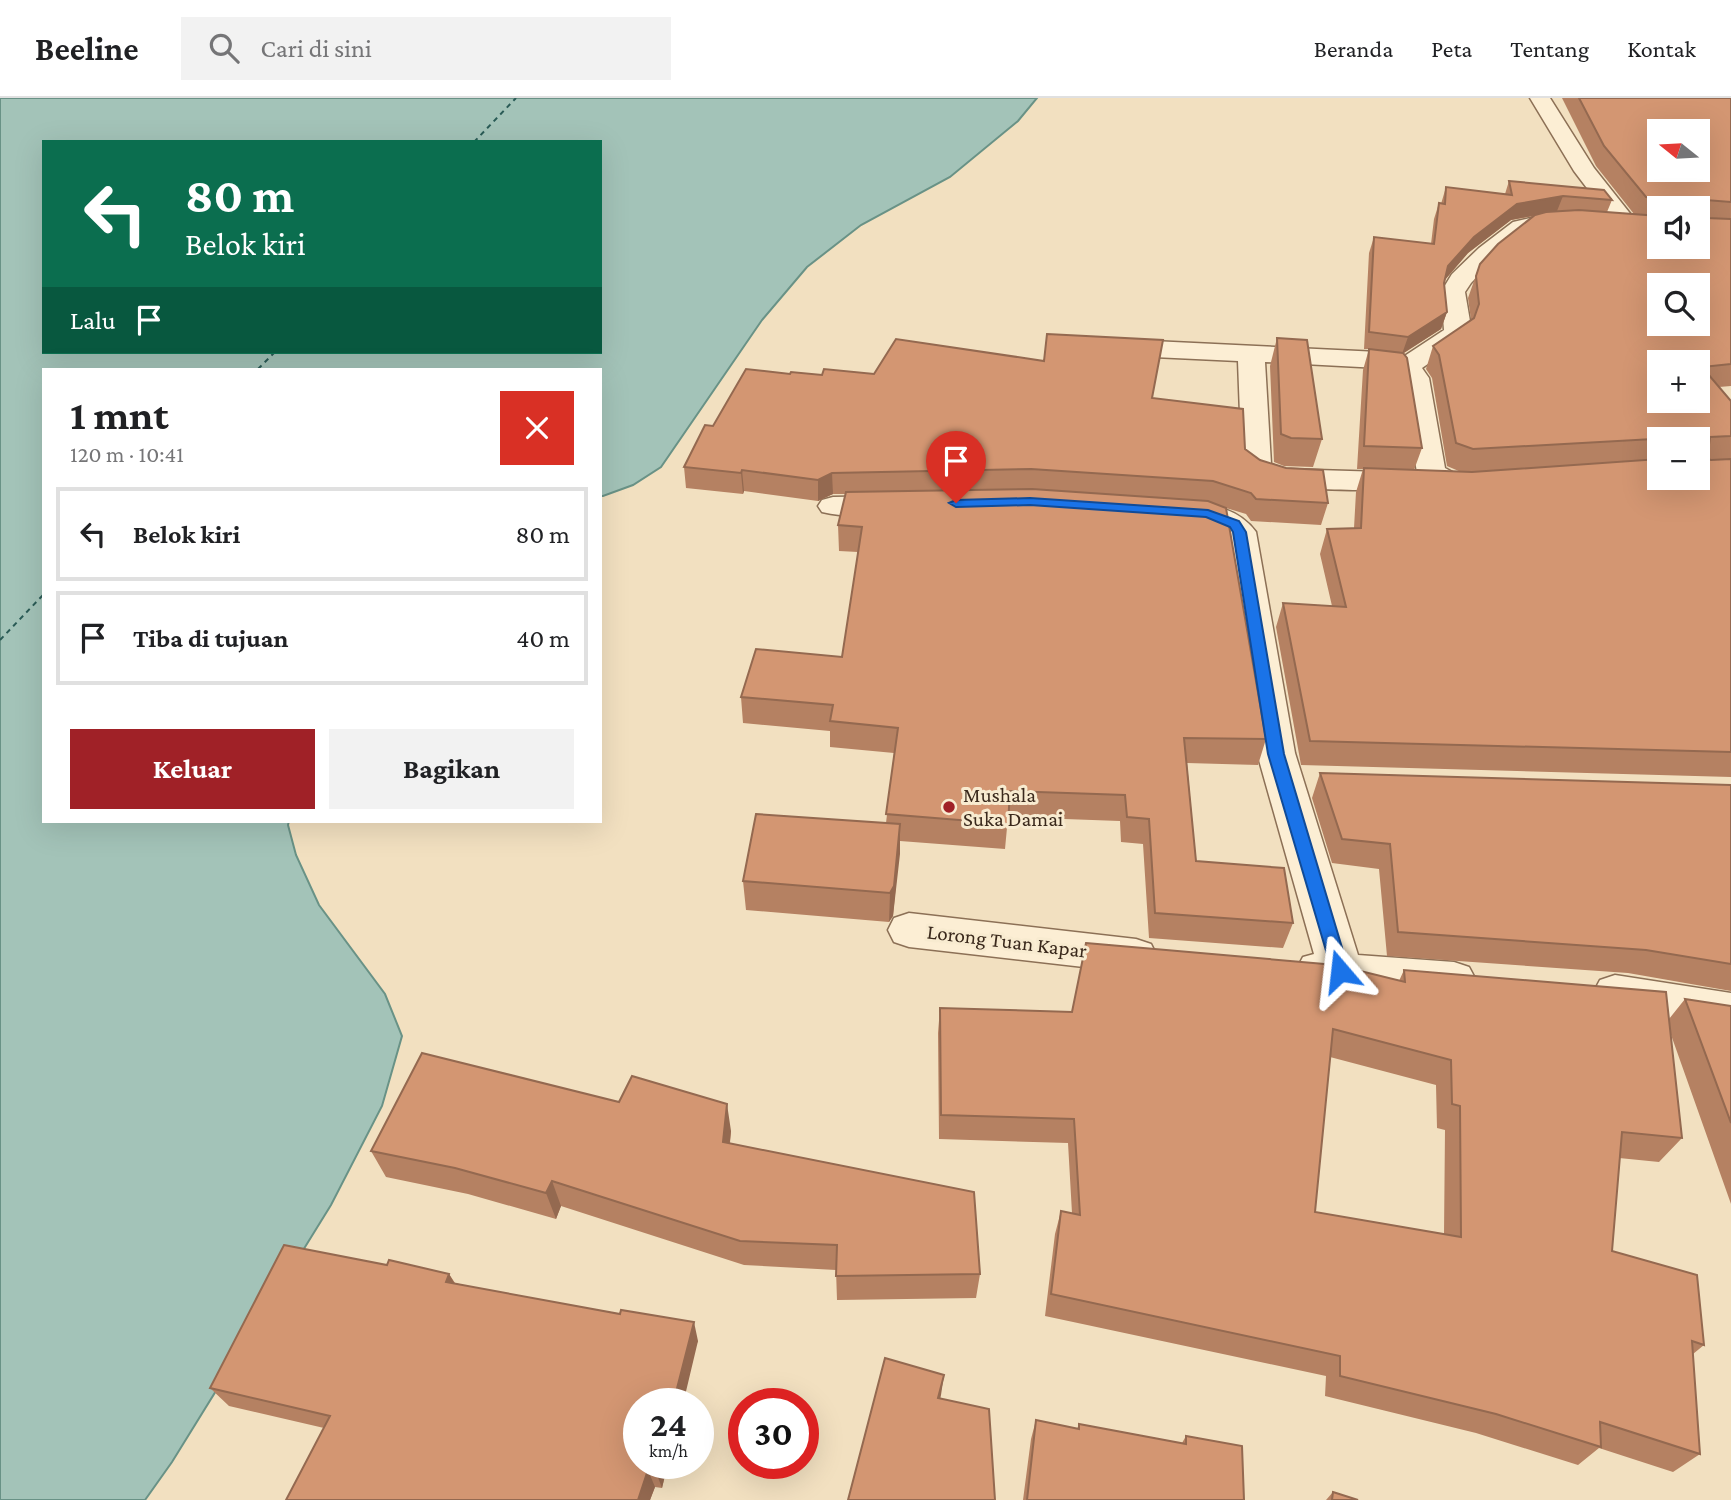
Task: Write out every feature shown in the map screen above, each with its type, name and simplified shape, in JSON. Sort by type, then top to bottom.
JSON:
[{"type":"street","points":[[1540,98],[1586,171],[1629,228]]},
{"type":"street","points":[[1407,366],[1455,334],[1458,327],[1453,292],[1478,260],[1521,227],[1557,221]]},
{"type":"street","points":[[1600,226],[1647,229]]},
{"type":"street","points":[[1090,346],[1379,360],[1407,366],[1416,379],[1431,472],[1449,483]]},
{"type":"street","points":[[1251,353],[1255,460],[1257,468],[1265,473],[1307,479],[1505,482]]},
{"type":"street","points":[[833,506],[925,504]]},
{"type":"street","points":[[1153,510],[1222,517],[1234,524],[1240,532],[1276,754],[1340,971]]},
{"type":"street","points":[[1283,781],[1324,782]]},
{"type":"street","name":"Lorong Tuan Kapar","points":[[909,930],[1175,960]]},
{"type":"street","points":[[1285,967],[1491,983]]},
{"type":"street","points":[[1573,990],[1628,994],[1731,1012]]},
{"type":"water","points":[[0,98],[1037,98],[1018,121],[950,177],[861,225],[807,267],[762,320],[661,467],[633,485],[603,496],[602,368],[42,368],[42,823],[288,823],[296,855],[319,905],[385,994],[402,1036],[382,1106],[331,1205],[172,1462],[145,1500],[0,1500]]},
{"type":"building","points":[[1579,98],[1731,98],[1731,202],[1710,200],[1710,196],[1646,197],[1604,146]]},
{"type":"building","points":[[1509,181],[1604,190],[1612,200],[1563,196],[1517,204],[1474,237],[1448,266],[1444,283],[1447,312],[1408,337],[1369,332],[1374,237],[1434,244],[1439,203],[1445,204],[1446,187],[1512,195]]},
{"type":"building","points":[[1579,210],[1647,215],[1647,259],[1710,259],[1710,218],[1731,219],[1731,364],[1710,366],[1710,350],[1647,350],[1647,413],[1710,413],[1710,376],[1731,401],[1731,436],[1710,437],[1710,427],[1647,427],[1647,439],[1473,449],[1456,443],[1439,355],[1433,346],[1474,318],[1479,304],[1476,276],[1480,264],[1498,244],[1535,215]]},
{"type":"building","points":[[1047,334],[1163,340],[1152,398],[1243,409],[1245,449],[1260,460],[1286,468],[1323,470],[1328,503],[1256,499],[1251,493],[1213,481],[1031,469],[832,473],[818,480],[742,470],[741,473],[684,467],[705,425],[713,426],[746,369],[790,374],[822,375],[824,369],[874,374],[896,339],[1044,361]]},
{"type":"building","points":[[1277,338],[1307,340],[1322,439],[1291,438],[1281,434]]},
{"type":"building","points":[[1369,349],[1403,353],[1407,358],[1422,448],[1364,446]]},
{"type":"building","points":[[1731,459],[1731,752],[1310,741],[1283,603],[1346,607],[1327,529],[1361,528],[1364,468],[1472,472],[1647,460],[1647,490],[1710,490],[1710,460]]},
{"type":"building","points":[[1032,489],[1208,501],[1226,508],[1266,739],[1184,738],[1196,861],[1284,868],[1293,923],[1155,913],[1149,819],[1127,817],[1125,795],[1010,791],[1008,824],[886,814],[898,728],[830,721],[833,705],[741,697],[756,649],[842,657],[862,527],[838,525],[846,492]]},
{"type":"building","points":[[1320,773],[1731,785],[1731,964],[1646,950],[1398,932],[1390,844],[1342,839]]},
{"type":"building","points":[[756,814],[900,824],[894,886],[890,893],[743,881]]},
{"type":"building","points":[[1086,943],[1336,965],[1405,982],[1404,970],[1666,992],[1682,1138],[1622,1132],[1612,1251],[1697,1275],[1704,1345],[1692,1341],[1700,1454],[1600,1422],[1601,1447],[1496,1414],[1340,1376],[1340,1356],[1051,1294],[1061,1211],[1080,1215],[1074,1119],[941,1115],[940,1008],[1072,1012]],"holes":[[[1333,1029],[1451,1060],[1452,1104],[1460,1106],[1461,1237],[1315,1212]]]},
{"type":"building","points":[[1685,999],[1731,1006],[1731,1123]]},
{"type":"building","points":[[422,1053],[619,1102],[632,1076],[727,1104],[723,1142],[974,1192],[980,1274],[836,1276],[837,1245],[740,1241],[552,1181],[546,1193],[455,1168],[371,1151]]},
{"type":"building","points":[[284,1245],[387,1265],[389,1260],[449,1274],[446,1282],[620,1314],[621,1310],[694,1322],[677,1388],[623,1388],[623,1479],[645,1479],[638,1500],[286,1500],[330,1416],[210,1388]]},
{"type":"building","points":[[885,1358],[944,1375],[938,1398],[989,1409],[995,1500],[848,1500]]},
{"type":"building","points":[[1036,1420],[1079,1429],[1079,1424],[1186,1444],[1186,1436],[1242,1446],[1244,1500],[1027,1500]]},
{"type":"building","points":[[1333,1492],[1358,1500],[1332,1500]]},
{"type":"ferry route","points":[[476,140],[516,98]]},
{"type":"ferry route","points":[[259,368],[273,354]]},
{"type":"ferry route","points":[[0,640],[42,596]]},
{"type":"place","name":"Mushala Suka Damai","points":[[949,807]]},
{"type":"route","points":[[956,503],[1030,502],[1208,514],[1222,517],[1234,524],[1240,532],[1276,754],[1340,971]]}]
